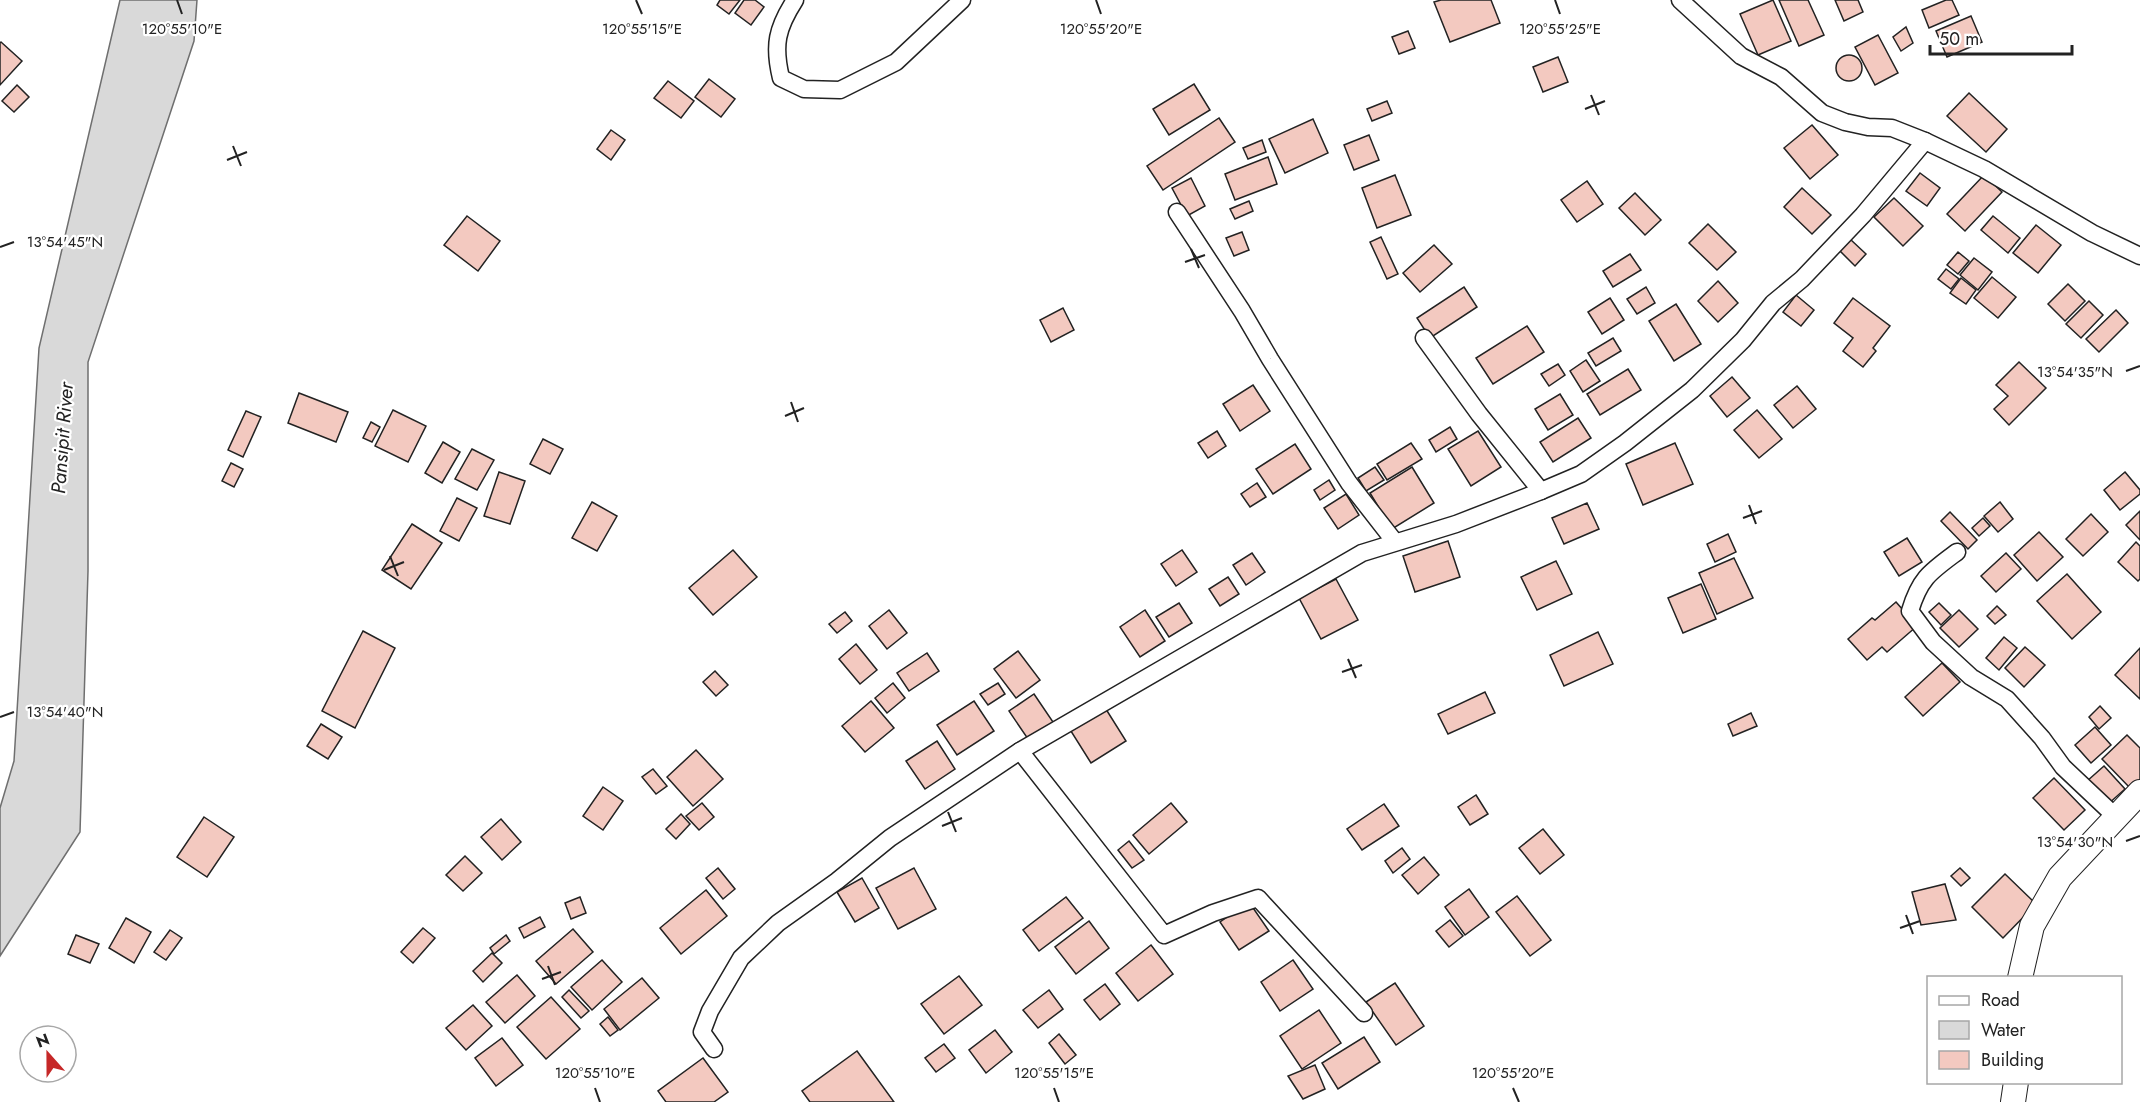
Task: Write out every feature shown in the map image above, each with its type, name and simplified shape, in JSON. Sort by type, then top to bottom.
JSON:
[{"type":"street","points":[[795,0],[782,19],[776,55],[781,78],[804,89],[840,90],[896,62],[962,0]]},
{"type":"street","points":[[1680,0],[1741,56],[1781,77],[1822,113],[1845,122],[1868,127],[1892,128],[1925,141],[1984,169],[2092,233],[2140,256]]},
{"type":"street","points":[[714,1049],[702,1032],[710,1011],[741,958],[778,923],[837,881],[890,838],[1020,750],[1362,553],[1455,524],[1581,474],[1692,390],[1743,340],[1773,303],[1802,279],[1863,214],[1925,141]]},
{"type":"street","points":[[1177,212],[1242,311],[1349,483],[1395,542]]},
{"type":"street","points":[[1424,338],[1479,414],[1541,491]]},
{"type":"street","points":[[1957,552],[1927,574],[1916,593],[1910,611],[1933,642],[1971,677],[2007,699],[2042,738],[2063,767],[2116,817]]},
{"type":"street","points":[[1020,750],[1164,935],[1213,913],[1258,898],[1365,1013]]},
{"type":"street","points":[[2020,976],[2032,926],[2060,877],[2140,792]]},
{"type":"street","points":[[2013,1102],[2016,1084]]},
{"type":"water","name":"Pansipit River","points":[[120,0],[197,0],[194,41],[88,362],[88,571],[80,832],[0,956],[0,808],[14,761],[39,348]]},
{"type":"building","points":[[720,0],[740,0],[729,14],[717,5]]},
{"type":"building","points":[[744,0],[755,0],[764,7],[751,25],[735,13]]},
{"type":"building","points":[[1491,0],[1500,23],[1450,42],[1434,2]]},
{"type":"building","points":[[1773,0],[1791,41],[1758,55],[1740,14]]},
{"type":"building","points":[[1779,0],[1808,0],[1824,35],[1799,46]]},
{"type":"building","points":[[1835,0],[1858,0],[1863,12],[1844,21]]},
{"type":"building","points":[[1946,0],[1952,0],[1959,15],[1929,28],[1922,10]]},
{"type":"building","points":[[1971,16],[1982,42],[1947,57],[1936,31]]},
{"type":"building","points":[[1906,27],[1913,43],[1901,51],[1893,37]]},
{"type":"building","points":[[1408,31],[1415,48],[1399,54],[1392,37]]},
{"type":"building","points":[[1878,35],[1898,73],[1875,85],[1855,47]]},
{"type":"building","points":[[0,43],[22,61],[0,85]]},
{"type":"building","points":[[1849,55],[1858,59],[1862,68],[1858,77],[1849,81],[1840,77],[1836,68],[1840,59]]},
{"type":"building","points":[[1558,57],[1568,82],[1543,92],[1533,67]]},
{"type":"building","points":[[709,79],[735,99],[721,117],[695,97]]},
{"type":"building","points":[[668,81],[694,101],[681,118],[654,98]]},
{"type":"building","points":[[1194,84],[1210,110],[1169,135],[1153,109]]},
{"type":"building","points":[[17,85],[29,97],[14,112],[2,101]]},
{"type":"building","points":[[1969,93],[2007,129],[1986,152],[1947,116]]},
{"type":"building","points":[[1387,101],[1392,113],[1372,121],[1367,109]]},
{"type":"building","points":[[1219,118],[1235,142],[1163,190],[1147,166]]},
{"type":"building","points":[[1313,119],[1328,153],[1285,173],[1269,139]]},
{"type":"building","points":[[1812,125],[1838,155],[1810,179],[1784,148]]},
{"type":"building","points":[[611,130],[625,140],[611,160],[597,149]]},
{"type":"building","points":[[1369,135],[1379,160],[1354,170],[1344,145]]},
{"type":"building","points":[[1262,140],[1266,152],[1248,159],[1243,148]]},
{"type":"building","points":[[1268,157],[1277,184],[1235,200],[1225,174]]},
{"type":"building","points":[[1920,173],[1940,188],[1927,206],[1906,191]]},
{"type":"building","points":[[1395,175],[1411,215],[1377,228],[1362,188]]},
{"type":"building","points":[[1984,175],[2002,192],[1965,231],[1947,214]]},
{"type":"building","points":[[1191,178],[1205,206],[1187,216],[1172,188]]},
{"type":"building","points":[[1587,181],[1603,204],[1577,222],[1561,200]]},
{"type":"building","points":[[1802,188],[1831,215],[1812,234],[1784,207]]},
{"type":"building","points":[[1635,193],[1661,220],[1645,235],[1619,208]]},
{"type":"building","points":[[1894,198],[1923,226],[1903,246],[1874,217]]},
{"type":"building","points":[[1249,201],[1253,211],[1235,219],[1230,209]]},
{"type":"building","points":[[467,216],[500,241],[478,271],[444,245]]},
{"type":"building","points":[[1993,216],[2020,238],[2008,253],[1981,230]]},
{"type":"building","points":[[1708,224],[1736,252],[1717,270],[1689,243]]},
{"type":"building","points":[[2036,225],[2061,245],[2038,273],[2013,253]]},
{"type":"building","points":[[1242,232],[1249,250],[1234,256],[1226,238]]},
{"type":"building","points":[[1381,237],[1398,274],[1387,279],[1370,242]]},
{"type":"building","points":[[1850,239],[1866,254],[1855,266],[1839,250]]},
{"type":"building","points":[[1434,245],[1452,264],[1420,292],[1403,273]]},
{"type":"building","points":[[1958,252],[1969,261],[1958,274],[1947,265]]},
{"type":"building","points":[[1630,254],[1641,270],[1613,287],[1603,271]]},
{"type":"building","points":[[1974,258],[1992,272],[1978,290],[1960,275]]},
{"type":"building","points":[[1946,269],[1959,279],[1951,289],[1938,279]]},
{"type":"building","points":[[1992,277],[2016,297],[1998,318],[1974,298]]},
{"type":"building","points":[[1961,278],[1976,290],[1966,304],[1950,293]]},
{"type":"building","points":[[1718,281],[1738,303],[1718,322],[1698,301]]},
{"type":"building","points":[[2068,284],[2085,301],[2065,321],[2048,304]]},
{"type":"building","points":[[1464,287],[1477,307],[1430,338],[1417,318]]},
{"type":"building","points":[[1646,287],[1655,303],[1637,314],[1627,299]]},
{"type":"building","points":[[1796,295],[1814,310],[1801,326],[1783,312]]},
{"type":"building","points":[[1610,298],[1624,320],[1602,334],[1588,312]]},
{"type":"building","points":[[1853,298],[1890,326],[1873,348],[1876,351],[1863,367],[1843,351],[1853,338],[1834,323]]},
{"type":"building","points":[[2089,301],[2103,315],[2081,338],[2066,324]]},
{"type":"building","points":[[1676,304],[1701,344],[1674,361],[1649,321]]},
{"type":"building","points":[[1063,308],[1074,330],[1051,342],[1040,320]]},
{"type":"building","points":[[2116,310],[2128,323],[2099,352],[2086,339]]},
{"type":"building","points":[[1527,326],[1544,352],[1493,384],[1476,358]]},
{"type":"building","points":[[1613,338],[1621,351],[1596,366],[1588,353]]},
{"type":"building","points":[[1586,360],[1600,381],[1583,392],[1570,371]]},
{"type":"building","points":[[2019,362],[2046,388],[2009,425],[1994,409],[2008,396],[1996,385]]},
{"type":"building","points":[[1558,364],[1565,375],[1549,386],[1541,374]]},
{"type":"building","points":[[1628,369],[1641,390],[1600,415],[1587,394]]},
{"type":"building","points":[[1732,377],[1750,398],[1727,417],[1710,396]]},
{"type":"building","points":[[1253,385],[1270,411],[1240,431],[1223,404]]},
{"type":"building","points":[[1797,386],[1816,409],[1793,428],[1774,405]]},
{"type":"building","points":[[299,393],[348,412],[336,442],[288,423]]},
{"type":"building","points":[[1560,394],[1573,415],[1548,430],[1535,409]]},
{"type":"building","points":[[393,410],[426,426],[408,462],[375,446]]},
{"type":"building","points":[[1757,410],[1782,439],[1759,458],[1734,430]]},
{"type":"building","points":[[246,411],[261,417],[243,457],[228,450]]},
{"type":"building","points":[[1578,418],[1591,438],[1553,462],[1540,442]]},
{"type":"building","points":[[371,422],[380,427],[372,442],[363,438]]},
{"type":"building","points":[[1450,427],[1457,439],[1436,452],[1429,440]]},
{"type":"building","points":[[1217,431],[1226,446],[1208,458],[1198,443]]},
{"type":"building","points":[[1478,431],[1501,467],[1471,486],[1448,449]]},
{"type":"building","points":[[543,439],[563,449],[550,474],[530,464]]},
{"type":"building","points":[[443,442],[460,452],[442,483],[425,473]]},
{"type":"building","points":[[1411,443],[1422,459],[1387,480],[1377,464]]},
{"type":"building","points":[[1675,443],[1693,484],[1643,505],[1626,464]]},
{"type":"building","points":[[1295,444],[1311,469],[1273,494],[1256,469]]},
{"type":"building","points":[[472,449],[494,460],[477,490],[455,479]]},
{"type":"building","points":[[231,463],[243,469],[234,487],[222,481]]},
{"type":"building","points":[[1375,467],[1384,480],[1366,491],[1358,478]]},
{"type":"building","points":[[1412,467],[1434,503],[1392,529],[1370,493]]},
{"type":"building","points":[[499,472],[525,481],[510,524],[484,516]]},
{"type":"building","points":[[2125,472],[2140,490],[2140,494],[2120,510],[2104,490]]},
{"type":"building","points":[[1329,480],[1335,490],[1320,500],[1314,490]]},
{"type":"building","points":[[1257,483],[1266,497],[1250,507],[1241,494]]},
{"type":"building","points":[[1346,494],[1359,515],[1338,529],[1324,508]]},
{"type":"building","points":[[457,498],[477,508],[459,541],[440,531]]},
{"type":"building","points":[[592,502],[617,516],[597,551],[572,538]]},
{"type":"building","points":[[2000,502],[2013,519],[1998,532],[1984,516]]},
{"type":"building","points":[[1587,503],[1599,529],[1564,544],[1552,518]]},
{"type":"building","points":[[2140,511],[2140,540],[2126,525]]},
{"type":"building","points":[[1950,512],[1977,540],[1968,549],[1941,521]]},
{"type":"building","points":[[2091,514],[2108,532],[2083,556],[2066,539]]},
{"type":"building","points":[[1983,518],[1990,526],[1979,536],[1972,528]]},
{"type":"building","points":[[412,524],[442,543],[411,589],[382,570]]},
{"type":"building","points":[[2039,532],[2063,557],[2037,581],[2014,555]]},
{"type":"building","points":[[1728,534],[1736,552],[1715,562],[1707,544]]},
{"type":"building","points":[[1907,538],[1922,562],[1899,576],[1884,552]]},
{"type":"building","points":[[1448,541],[1460,577],[1415,592],[1403,556]]},
{"type":"building","points":[[2136,542],[2140,546],[2140,579],[2138,581],[2118,562]]},
{"type":"building","points":[[733,550],[757,577],[713,615],[689,588]]},
{"type":"building","points":[[1182,550],[1197,572],[1176,586],[1161,564]]},
{"type":"building","points":[[1252,553],[1265,572],[1246,585],[1233,565]]},
{"type":"building","points":[[2006,553],[2021,569],[1996,592],[1981,576]]},
{"type":"building","points":[[1734,558],[1753,598],[1717,614],[1699,573]]},
{"type":"building","points":[[1556,561],[1572,594],[1537,610],[1521,577]]},
{"type":"building","points":[[2067,574],[2101,612],[2072,639],[2037,601]]},
{"type":"building","points":[[1228,577],[1239,594],[1220,606],[1209,589]]},
{"type":"building","points":[[1336,579],[1358,620],[1321,639],[1299,598]]},
{"type":"building","points":[[1701,584],[1716,619],[1683,633],[1668,598]]},
{"type":"building","points":[[1896,602],[1917,626],[1887,652],[1882,647],[1867,660],[1848,639],[1872,618],[1875,620]]},
{"type":"building","points":[[1179,603],[1192,623],[1169,637],[1156,617]]},
{"type":"building","points":[[1939,603],[1951,615],[1941,625],[1929,612]]},
{"type":"building","points":[[1997,606],[2006,615],[1995,624],[1987,616]]},
{"type":"building","points":[[889,610],[907,633],[887,649],[869,626]]},
{"type":"building","points":[[1145,610],[1165,641],[1140,657],[1120,627]]},
{"type":"building","points":[[1959,610],[1978,629],[1959,647],[1940,628]]},
{"type":"building","points":[[845,612],[852,621],[837,633],[829,624]]},
{"type":"building","points":[[363,631],[395,648],[355,728],[322,711]]},
{"type":"building","points":[[1598,632],[1613,664],[1564,686],[1550,655]]},
{"type":"building","points":[[2004,637],[2017,648],[1999,670],[1986,658]]},
{"type":"building","points":[[856,644],[877,670],[860,684],[839,659]]},
{"type":"building","points":[[2025,647],[2045,665],[2024,687],[2005,668]]},
{"type":"building","points":[[2140,648],[2140,699],[2115,675]]},
{"type":"building","points":[[1018,651],[1040,680],[1016,698],[994,669]]},
{"type":"building","points":[[927,653],[939,671],[909,691],[897,673]]},
{"type":"building","points":[[1942,663],[1960,682],[1923,716],[1905,697]]},
{"type":"building","points":[[715,671],[728,685],[716,696],[703,682]]},
{"type":"building","points":[[893,683],[905,698],[887,713],[875,698]]},
{"type":"building","points":[[998,683],[1005,694],[988,705],[980,694]]},
{"type":"building","points":[[1485,692],[1495,713],[1448,734],[1438,714]]},
{"type":"building","points":[[1034,694],[1053,722],[1028,739],[1009,711]]},
{"type":"building","points":[[871,701],[894,728],[865,752],[842,726]]},
{"type":"building","points":[[974,701],[994,731],[957,755],[937,725]]},
{"type":"building","points":[[1104,706],[1126,741],[1091,763],[1069,728]]},
{"type":"building","points":[[2100,706],[2111,718],[2099,729],[2089,717]]},
{"type":"building","points":[[1751,713],[1757,726],[1733,736],[1728,724]]},
{"type":"building","points":[[321,724],[342,737],[328,759],[307,746]]},
{"type":"building","points":[[2095,727],[2111,745],[2091,763],[2075,745]]},
{"type":"building","points":[[2127,735],[2140,748],[2140,781],[2131,789],[2102,759]]},
{"type":"building","points":[[937,741],[955,769],[925,789],[906,761]]},
{"type":"building","points":[[696,750],[723,779],[693,806],[667,777]]},
{"type":"building","points":[[2104,766],[2125,789],[2107,805],[2086,782]]},
{"type":"building","points":[[653,769],[667,786],[656,794],[642,777]]},
{"type":"building","points":[[2054,778],[2085,810],[2064,830],[2033,798]]},
{"type":"building","points":[[603,787],[623,801],[603,830],[583,816]]},
{"type":"building","points":[[1476,795],[1488,814],[1470,825],[1458,807]]},
{"type":"building","points":[[702,803],[714,817],[699,830],[686,816]]},
{"type":"building","points":[[1171,803],[1187,822],[1149,854],[1133,835]]},
{"type":"building","points":[[1384,804],[1399,826],[1362,850],[1347,829]]},
{"type":"building","points":[[681,814],[690,824],[676,839],[666,829]]},
{"type":"building","points":[[204,817],[234,837],[207,877],[177,857]]},
{"type":"building","points":[[501,819],[521,842],[502,860],[481,837]]},
{"type":"building","points":[[1543,829],[1564,855],[1540,874],[1519,848]]},
{"type":"building","points":[[1129,841],[1144,860],[1132,868],[1118,850]]},
{"type":"building","points":[[1402,848],[1410,859],[1393,873],[1385,861]]},
{"type":"building","points":[[465,856],[482,873],[463,891],[446,875]]},
{"type":"building","points":[[1424,857],[1439,875],[1418,894],[1402,875]]},
{"type":"building","points":[[718,868],[735,889],[723,899],[706,878]]},
{"type":"building","points":[[914,868],[936,909],[898,929],[876,888]]},
{"type":"building","points":[[1960,868],[1970,878],[1961,886],[1951,876]]},
{"type":"building","points":[[2005,874],[2036,904],[2003,938],[1972,907]]},
{"type":"building","points":[[862,878],[879,908],[855,922],[837,892]]},
{"type":"building","points":[[1945,884],[1956,920],[1921,925],[1912,892]]},
{"type":"building","points":[[1469,889],[1489,917],[1465,935],[1445,907]]},
{"type":"building","points":[[706,890],[727,916],[681,954],[660,928]]},
{"type":"building","points":[[1517,896],[1551,940],[1530,956],[1496,912]]},
{"type":"building","points":[[580,897],[586,913],[571,919],[565,903]]},
{"type":"building","points":[[1066,897],[1083,918],[1039,951],[1023,930]]},
{"type":"building","points":[[1249,902],[1269,931],[1239,950],[1220,922]]},
{"type":"building","points":[[540,917],[545,927],[524,938],[519,928]]},
{"type":"building","points":[[126,918],[151,932],[134,963],[109,948]]},
{"type":"building","points":[[1450,920],[1463,936],[1449,947],[1436,931]]},
{"type":"building","points":[[1089,921],[1109,948],[1076,974],[1055,947]]},
{"type":"building","points":[[423,928],[435,938],[413,963],[401,952]]},
{"type":"building","points":[[573,929],[593,952],[556,984],[536,961]]},
{"type":"building","points":[[170,930],[182,938],[166,960],[154,952]]},
{"type":"building","points":[[76,935],[99,944],[90,963],[68,954]]},
{"type":"building","points":[[506,935],[510,941],[494,954],[490,948]]},
{"type":"building","points":[[1151,945],[1173,974],[1138,1001],[1116,973]]},
{"type":"building","points":[[492,953],[502,963],[483,982],[473,971]]},
{"type":"building","points":[[602,960],[622,982],[592,1010],[571,987]]},
{"type":"building","points":[[1293,960],[1313,989],[1280,1011],[1261,982]]},
{"type":"building","points":[[517,975],[535,996],[505,1023],[486,1002]]},
{"type":"building","points":[[959,976],[982,1005],[944,1034],[921,1004]]},
{"type":"building","points":[[642,978],[659,998],[620,1030],[604,1009]]},
{"type":"building","points":[[1395,983],[1424,1026],[1396,1045],[1366,1002]]},
{"type":"building","points":[[1105,984],[1120,1004],[1100,1020],[1084,1000]]},
{"type":"building","points":[[569,990],[589,1011],[581,1018],[562,997]]},
{"type":"building","points":[[1049,990],[1063,1009],[1038,1028],[1023,1010]]},
{"type":"building","points":[[551,997],[580,1029],[546,1059],[517,1027]]},
{"type":"building","points":[[473,1005],[492,1026],[466,1050],[446,1028]]},
{"type":"building","points":[[1319,1010],[1341,1043],[1302,1069],[1280,1036]]},
{"type":"building","points":[[608,1017],[618,1030],[610,1036],[600,1024]]},
{"type":"building","points":[[995,1030],[1012,1052],[986,1073],[969,1050]]},
{"type":"building","points":[[1059,1034],[1076,1055],[1065,1064],[1049,1043]]},
{"type":"building","points":[[1364,1037],[1380,1062],[1338,1089],[1322,1063]]},
{"type":"building","points":[[502,1038],[523,1065],[496,1086],[475,1058]]},
{"type":"building","points":[[944,1044],[955,1058],[936,1072],[925,1058]]},
{"type":"building","points":[[857,1051],[894,1102],[810,1102],[802,1091]]},
{"type":"building","points":[[703,1058],[728,1092],[714,1102],[666,1102],[658,1091]]},
{"type":"building","points":[[1315,1065],[1325,1089],[1303,1099],[1288,1076]]}]
